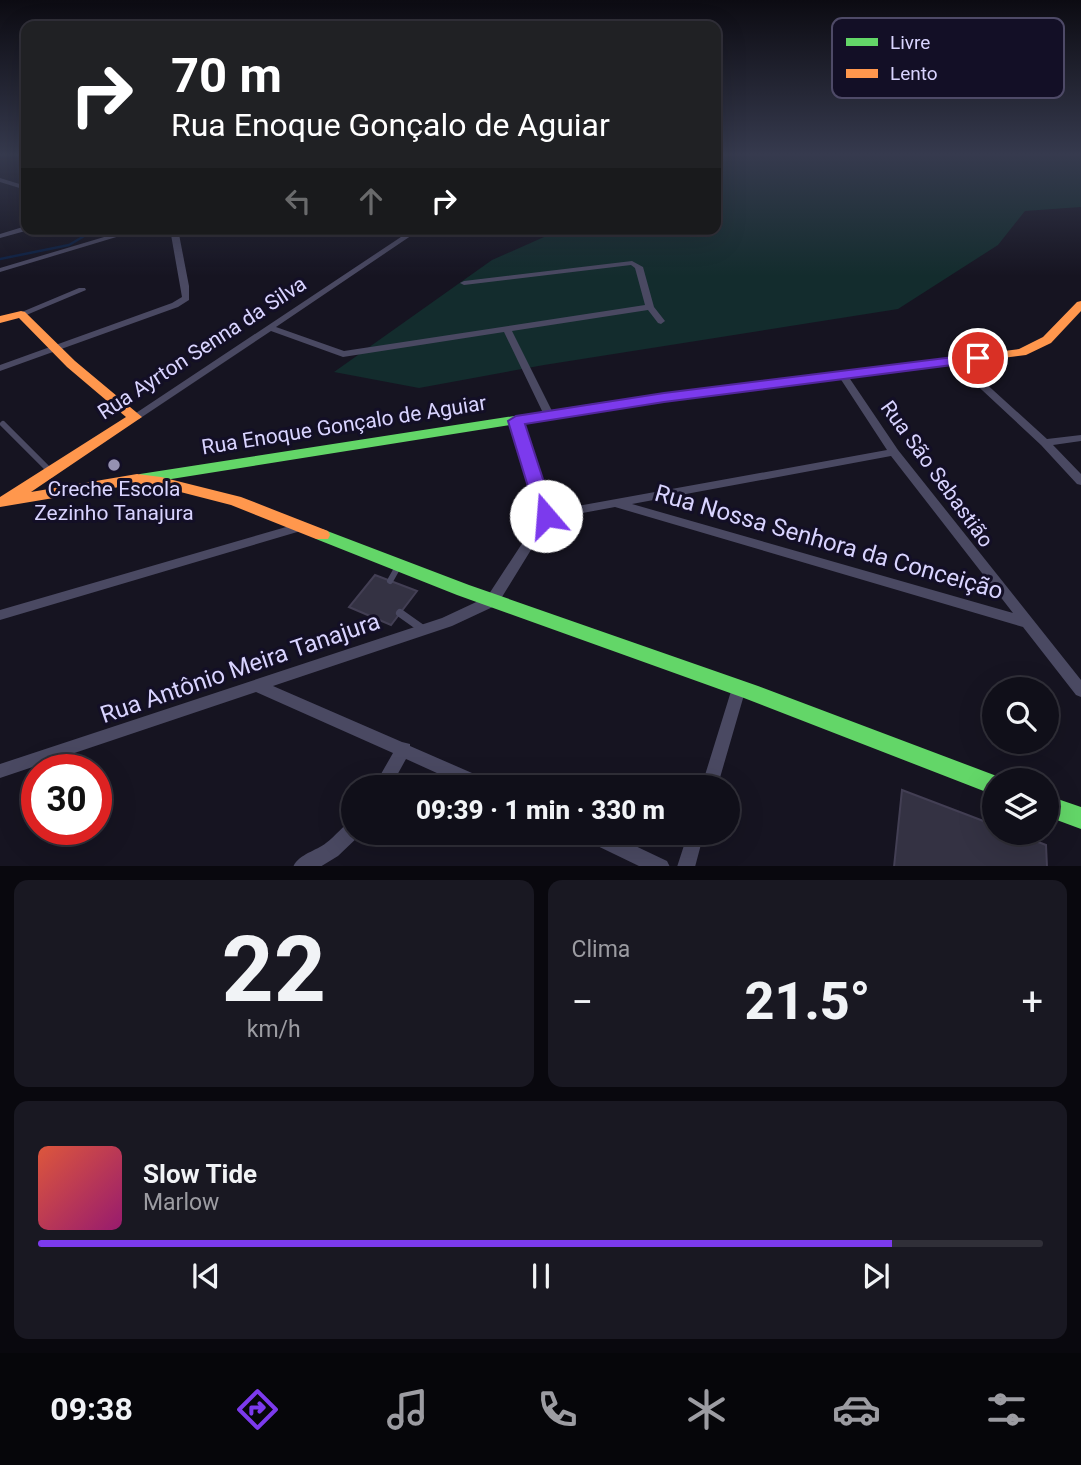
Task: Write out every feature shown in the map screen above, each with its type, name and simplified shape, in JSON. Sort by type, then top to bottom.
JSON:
[{"type":"street","points":[[2,234],[21,229]]},
{"type":"street","points":[[0,270],[120,235]]},
{"type":"street","points":[[0,369],[187,298],[188,292],[182,276],[175,235]]},
{"type":"street","name":"Rua Ayrton Senna da Silva","points":[[4,501],[409,235]]},
{"type":"street","points":[[464,283],[632,263],[639,267],[650,307],[661,321]]},
{"type":"street","points":[[0,320],[82,290]]},
{"type":"street","points":[[271,328],[343,354],[650,307]]},
{"type":"street","name":"Rua Enoque Gonçalo de Aguiar","points":[[4,501],[549,415],[1022,352],[1038,346],[1079,311]]},
{"type":"street","points":[[20,314],[135,417]]},
{"type":"street","points":[[506,328],[549,415]]},
{"type":"street","points":[[957,362],[1045,443],[1081,481]]},
{"type":"street","name":"Rua São Sebastião","points":[[843,375],[894,452],[1081,691]]},
{"type":"street","points":[[516,421],[546,516]]},
{"type":"street","points":[[1045,443],[1081,438]]},
{"type":"street","points":[[492,601],[546,516],[894,452]]},
{"type":"street","points":[[137,479],[236,501],[492,601],[739,688],[982,780]]},
{"type":"street","name":"Rua Nossa Senhora da Conceição","points":[[618,504],[1027,623]]},
{"type":"street","points":[[0,615],[300,527]]},
{"type":"street","name":"Rua Antônio Meira Tanajura","points":[[0,771],[424,630],[492,601]]},
{"type":"street","points":[[257,686],[461,775]]},
{"type":"street","points":[[713,775],[739,688]]},
{"type":"street","points":[[389,775],[404,749]]},
{"type":"street","points":[[1059,810],[1081,818]]},
{"type":"street","points":[[302,866],[332,850],[341,841]]},
{"type":"street","points":[[615,845],[661,866]]},
{"type":"street","points":[[686,866],[692,845]]},
{"type":"lane","points":[[3,424],[51,472]]},
{"type":"lane","points":[[390,581],[400,564]]},
{"type":"lane","points":[[400,613],[424,630]]},
{"type":"green space","points":[[721,195],[1081,195],[1081,207],[1025,211],[998,245],[898,309],[544,365],[419,388],[334,372],[492,260],[548,235],[721,235]]},
{"type":"building","points":[[375,575],[417,591],[391,625],[349,607]]},
{"type":"building","points":[[902,790],[982,820],[982,845],[1046,845],[1047,866],[894,866]]},
{"type":"waterway","points":[[0,259],[69,245],[86,235]]},
{"type":"traffic: fast","points":[[140,479],[604,406],[772,384]]},
{"type":"traffic: fast","points":[[322,535],[463,590],[751,692],[982,780]]},
{"type":"traffic: fast","points":[[1059,810],[1081,818]]},
{"type":"traffic: slow","points":[[772,384],[1022,352],[1047,340],[1081,304]]},
{"type":"traffic: slow","points":[[0,320],[21,314],[71,364],[135,417],[7,500]]},
{"type":"traffic: slow","points":[[0,502],[137,479],[161,482],[236,501],[322,535]]},
{"type":"place","name":"Creche Escola Zezinho Tanajura","points":[[114,465]]},
{"type":"route","points":[[546,516],[516,421],[604,406],[978,358]]}]
